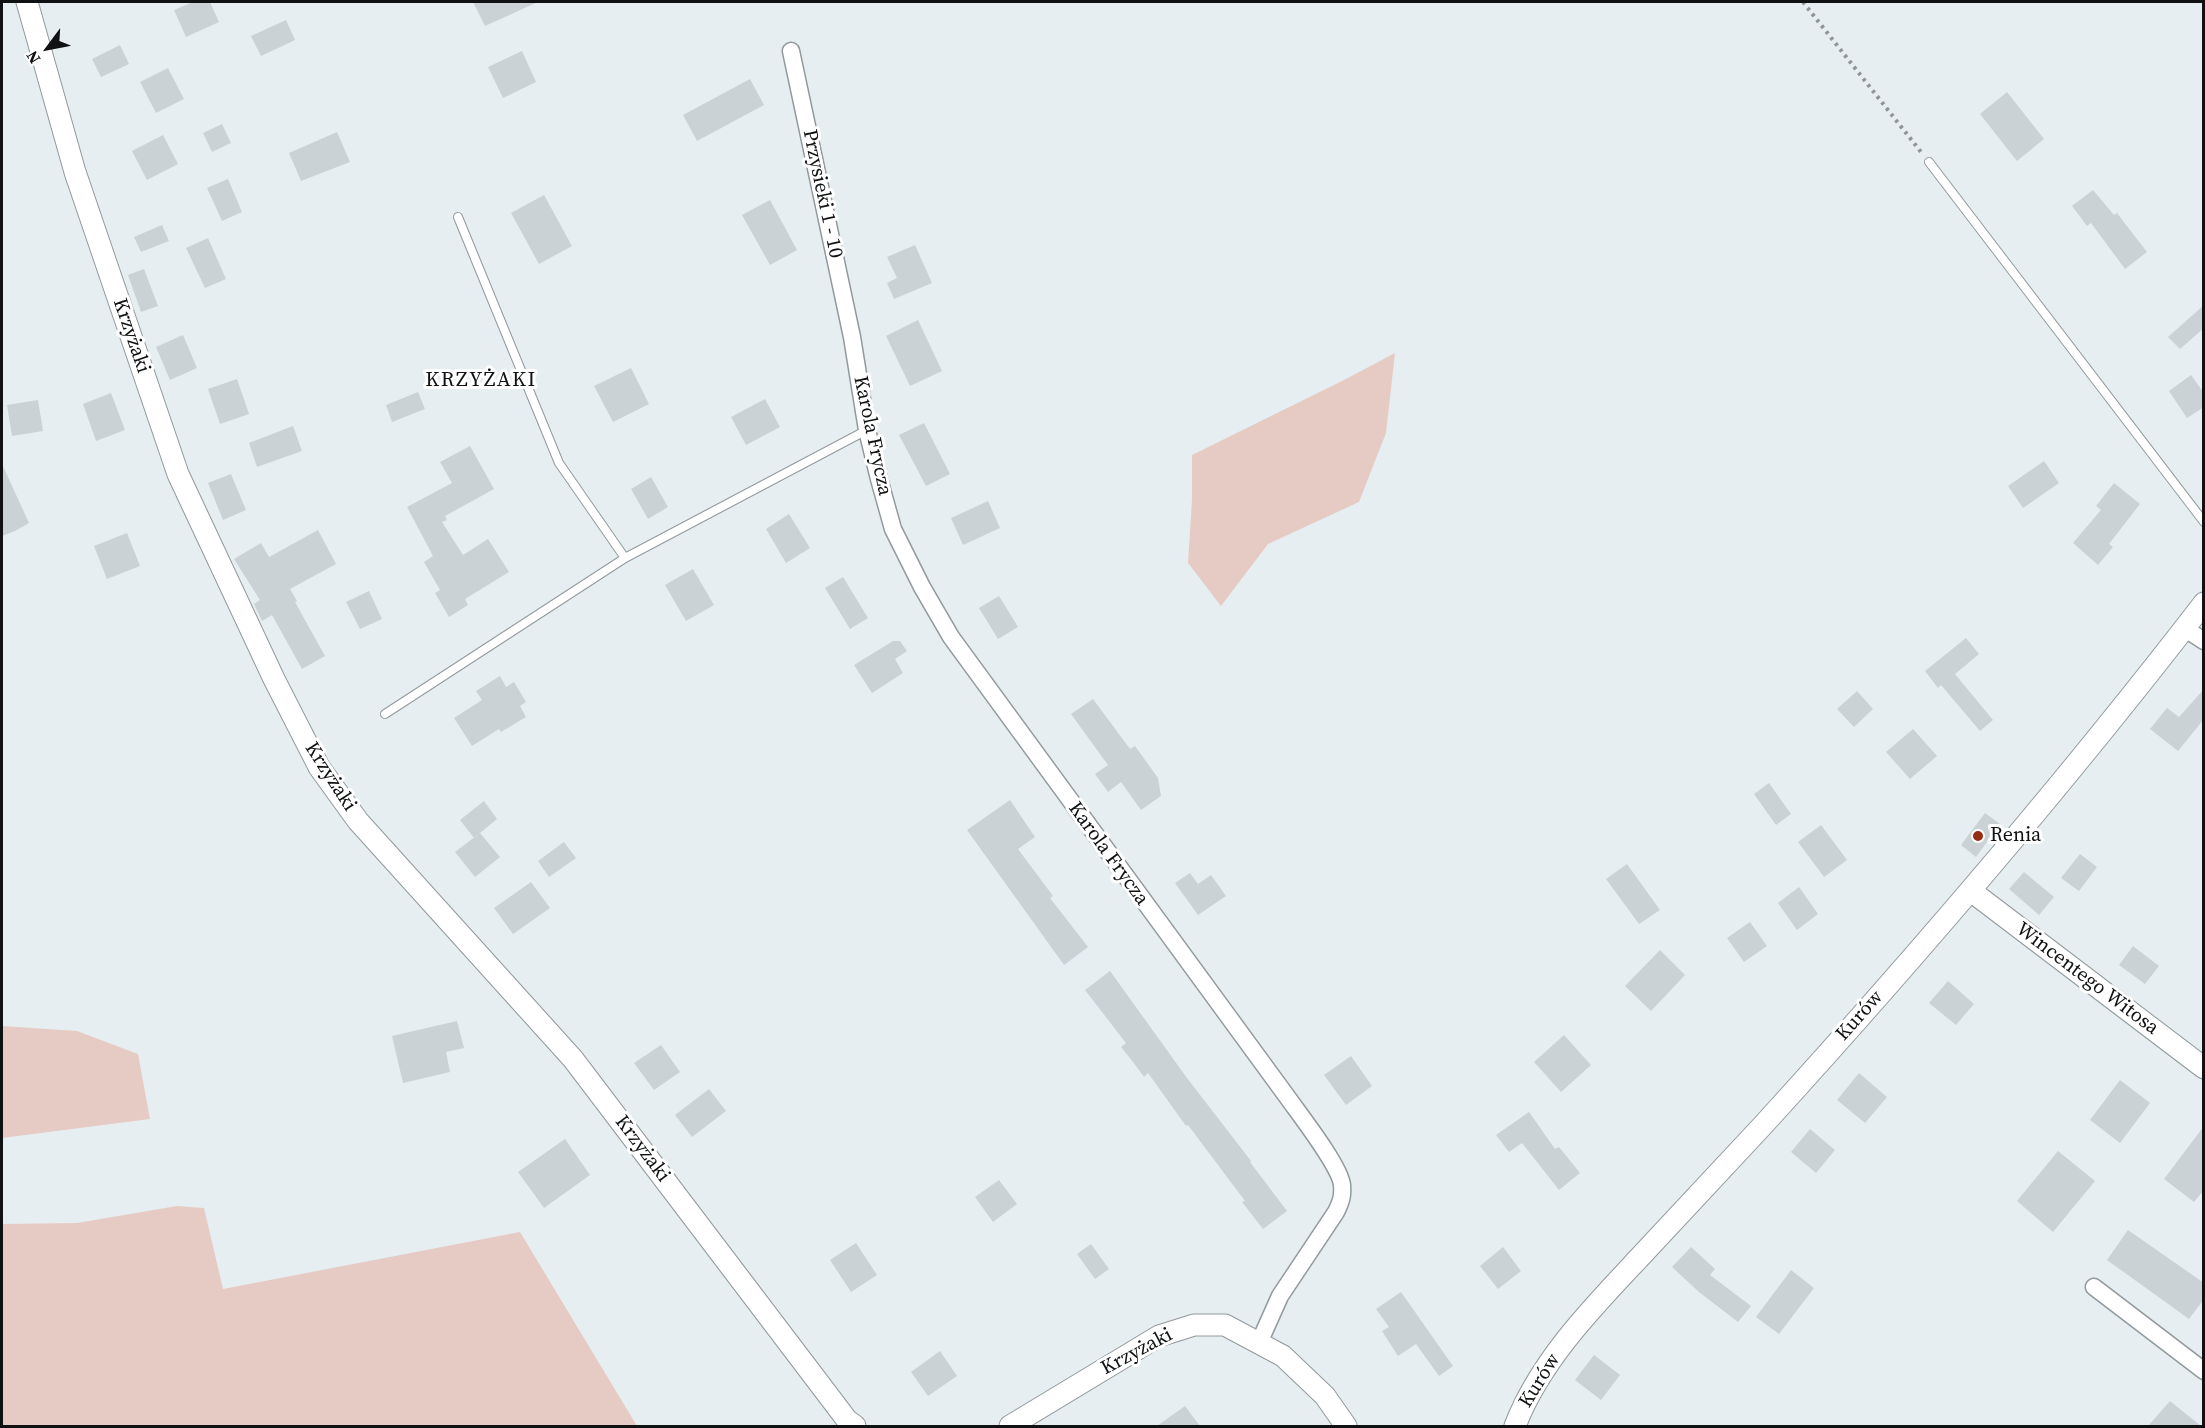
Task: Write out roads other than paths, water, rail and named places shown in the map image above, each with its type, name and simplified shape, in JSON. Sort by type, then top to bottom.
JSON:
[{"type":"street","name":"Krzyżaki","points":[[27,2],[75,172],[178,474],[274,679],[319,767],[358,821],[573,1059],[847,1420],[855,1426]]},
{"type":"street","name":"Przysieki 1 - 10","points":[[791,51],[852,337]]},
{"type":"street","name":"Karola Frycza","points":[[852,337],[867,430],[893,529],[922,587],[951,637],[1288,1098],[1325,1150],[1342,1182],[1342,1199],[1336,1212],[1280,1296],[1259,1343]]},
{"type":"street","name":"Kurów","points":[[1515,1426],[1523,1405],[1549,1363],[1603,1296],[1765,1123],[1971,891],[2204,603]]},
{"type":"street","points":[[2184,628],[2204,641]]},
{"type":"street","name":"Wincentego Witosa","points":[[1971,891],[2204,1068]]},
{"type":"street","points":[[2094,1287],[2204,1371]]},
{"type":"street","name":"Krzyżaki","points":[[1010,1426],[1159,1336],[1194,1325],[1226,1325],[1283,1356],[1325,1396],[1346,1426]]},
{"type":"lane","points":[[1929,162],[2204,522]]},
{"type":"lane","points":[[458,217],[559,463],[625,558]]},
{"type":"lane","points":[[385,714],[625,558],[867,430]]},
{"type":"place","name":"Renia","points":[[1978,836]]},
{"type":"district","name":"KRZYŻAKI","points":[[481,381]]}]
